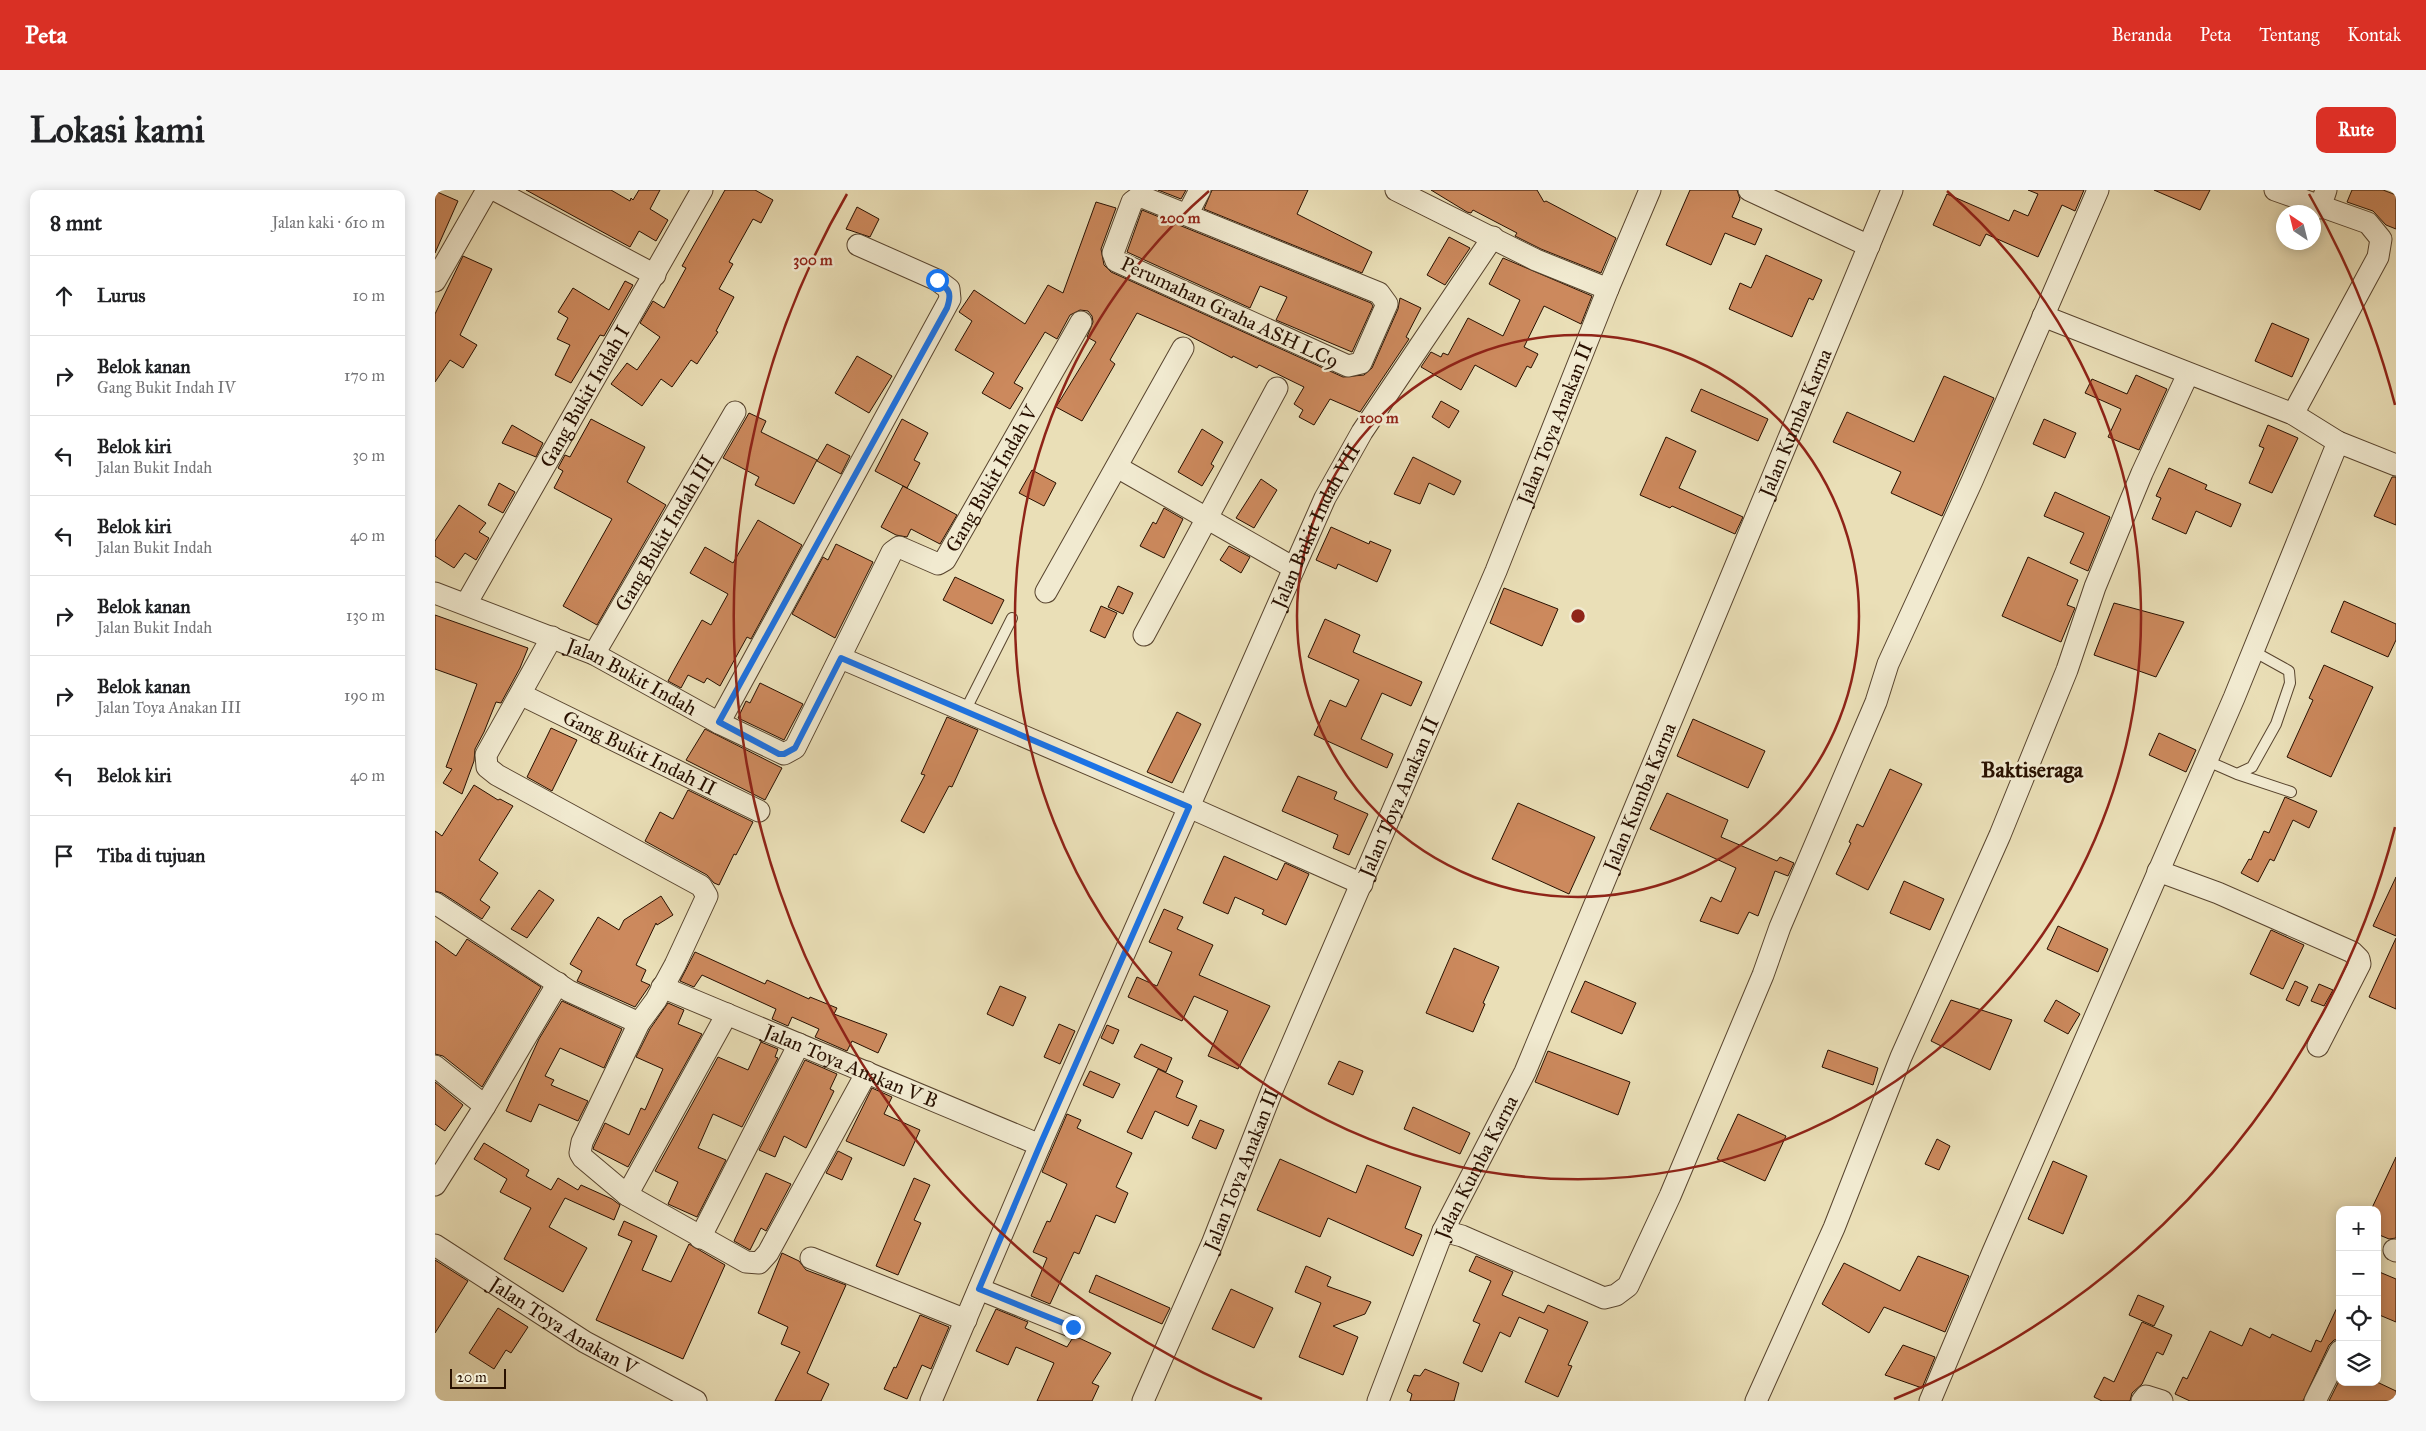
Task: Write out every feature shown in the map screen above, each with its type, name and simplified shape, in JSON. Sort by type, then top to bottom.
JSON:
[{"type":"street","points":[[435,281],[487,190]]},
{"type":"street","points":[[495,190],[655,275]]},
{"type":"street","name":"Gang Bukit Indah I","points":[[466,604],[702,190]]},
{"type":"street","points":[[1188,214],[1200,190]]},
{"type":"street","points":[[1395,190],[1536,260],[1608,289]]},
{"type":"street","name":"Jalan Toya Anakan II","points":[[1143,1401],[1212,1244],[1273,1088],[1496,571],[1608,289],[1650,190]]},
{"type":"street","points":[[1749,190],[1869,246]]},
{"type":"street","name":"Jalan Kumba Karna","points":[[1378,1401],[1443,1231],[1525,1072],[1892,190]]},
{"type":"street","points":[[1443,1231],[1462,1236],[1604,1298],[1616,1295],[1628,1286],[1670,1196],[1763,975],[1780,927],[1876,702],[1888,664],[1972,481],[2098,190]]},
{"type":"street","points":[[2275,190],[2323,199],[2368,223],[2381,239],[2378,257],[2293,414]]},
{"type":"street","name":"Perumahan Graha ASH LC9","points":[[1140,196],[1188,214],[1379,292],[1385,298],[1387,304],[1361,363],[1347,366],[1113,258],[1116,244],[1136,198],[1140,196]]},
{"type":"street","name":"Jalan Bukit Indah VII","points":[[931,1401],[1040,1145],[1325,498],[1362,432],[1493,237]]},
{"type":"street","points":[[719,722],[947,308],[951,294],[949,289],[937,280],[858,245]]},
{"type":"street","points":[[2043,316],[2293,414],[2338,442],[2396,465]]},
{"type":"street","name":"Gang Bukit Indah V","points":[[841,658],[895,548],[899,546],[938,564],[949,555],[1081,322]]},
{"type":"street","points":[[1046,592],[1183,348]]},
{"type":"street","points":[[1756,1401],[1834,1228],[1901,1057],[2000,835],[2056,698],[2095,587],[2142,473],[2188,374]]},
{"type":"street","points":[[1144,635],[1277,388]]},
{"type":"street","name":"Gang Bukit Indah III","points":[[594,654],[735,412]]},
{"type":"street","points":[[1930,1401],[2253,651],[2338,442]]},
{"type":"street","points":[[1117,467],[1294,568]]},
{"type":"street","name":"Jalan Bukit Indah","points":[[435,593],[594,654],[779,754],[795,748],[841,658]]},
{"type":"street","points":[[552,637],[522,694],[486,754],[487,767],[497,775],[704,889],[707,896],[663,987],[639,1023],[582,1142],[581,1153],[587,1162],[627,1195],[700,1238],[747,1262],[759,1262],[764,1259],[867,1072]]},
{"type":"street","points":[[841,658],[1189,807],[1362,884]]},
{"type":"street","name":"Gang Bukit Indah II","points":[[522,694],[759,811]]},
{"type":"street","points":[[2158,871],[2218,893],[2352,952],[2359,959],[2360,964],[2318,1046]]},
{"type":"street","points":[[435,904],[569,991],[639,1023]]},
{"type":"street","points":[[435,1184],[463,1137],[485,1106],[558,983]]},
{"type":"street","name":"Jalan Toya Anakan V B","points":[[663,987],[1040,1145]]},
{"type":"street","points":[[627,1195],[727,1014]]},
{"type":"street","points":[[700,1238],[799,1044]]},
{"type":"street","points":[[435,1066],[485,1106]]},
{"type":"street","name":"Jalan Toya Anakan V","points":[[435,1244],[585,1342],[696,1401]]},
{"type":"street","points":[[811,1258],[966,1320]]},
{"type":"street","points":[[979,1289],[1073,1327]]},
{"type":"street","points":[[2315,1401],[2336,1359]]},
{"type":"street","points":[[2142,1401],[2146,1396],[2162,1401]]},
{"type":"lane","points":[[965,710],[1012,618]]},
{"type":"lane","points":[[2237,774],[2253,767],[2276,724],[2290,683],[2289,671],[2253,651]]},
{"type":"lane","points":[[2205,760],[2237,774],[2291,792]]},
{"type":"building","points":[[526,190],[611,190],[630,201],[631,198],[633,200],[639,190],[660,190],[650,209],[668,220],[656,241],[639,231],[630,247]]},
{"type":"building","points":[[725,190],[755,190],[773,200],[761,223],[753,219],[729,262],[733,264],[719,289],[734,297],[716,331],[718,332],[697,364],[691,360],[672,387],[661,379],[642,406],[611,384],[627,363],[637,370],[660,337],[640,323],[653,301],[664,308],[686,268],[682,266]]},
{"type":"building","points":[[1158,190],[1186,190],[1181,199]]},
{"type":"building","points":[[1212,190],[1308,190],[1297,214],[1372,252],[1362,273],[1204,209]]},
{"type":"building","points":[[1431,190],[1537,190],[1544,202],[1546,201],[1616,238],[1601,273],[1541,249],[1515,236],[1517,233],[1473,210],[1471,213],[1467,212]]},
{"type":"building","points":[[1690,190],[1737,190],[1740,199],[1732,217],[1762,229],[1755,245],[1725,233],[1711,265],[1666,245]]},
{"type":"building","points":[[2028,190],[2084,190],[2075,211],[2062,205],[2038,257],[1986,234],[1980,246],[1933,225],[1947,194],[2009,221],[2014,210],[2028,216],[2038,194]]},
{"type":"building","points":[[2154,190],[2210,190],[2200,210]]},
{"type":"building","points":[[2352,190],[2383,190],[2396,195],[2396,229],[2386,225],[2373,211],[2347,202]]},
{"type":"building","points":[[435,191],[458,201],[435,253]]},
{"type":"building","points":[[1096,202],[1116,208],[1101,249],[1104,265],[1111,272],[1343,377],[1364,375],[1372,368],[1398,309],[1400,298],[1421,308],[1406,337],[1409,339],[1360,412],[1330,399],[1314,425],[1299,417],[1303,410],[1294,404],[1304,387],[1259,365],[1257,368],[1233,356],[1232,358],[1188,335],[1137,313],[1110,360],[1115,364],[1082,421],[1056,407],[1096,342],[1087,337],[1093,322],[1092,316],[1088,311],[1080,310],[1070,315],[1057,339],[1045,332],[1014,383],[1023,388],[1010,409],[982,393],[994,373],[955,350],[972,321],[959,312],[974,290],[1025,324],[1048,285],[1063,293]]},
{"type":"building","points":[[857,207],[879,219],[870,237],[846,229]]},
{"type":"building","points":[[1142,210],[1371,303],[1373,306],[1352,352],[1276,320],[1287,297],[1260,286],[1250,308],[1127,252]]},
{"type":"building","points":[[1449,237],[1470,248],[1445,285],[1427,275]]},
{"type":"building","points":[[1766,255],[1822,280],[1813,300],[1809,298],[1792,337],[1729,309],[1740,283],[1751,288]]},
{"type":"building","points":[[463,256],[492,269],[460,335],[477,345],[463,368],[450,360],[435,382],[435,314]]},
{"type":"building","points":[[1503,258],[1592,296],[1581,324],[1544,306],[1524,347],[1538,354],[1531,368],[1527,366],[1516,387],[1475,365],[1461,390],[1421,367],[1431,352],[1441,357],[1443,353],[1448,355],[1468,318],[1503,336],[1520,300],[1489,284]]},
{"type":"building","points":[[625,281],[633,285],[604,336],[600,335],[571,383],[555,375],[570,345],[557,339],[568,318],[558,312],[573,288],[609,310]]},
{"type":"building","points":[[2272,323],[2309,339],[2292,377],[2255,361]]},
{"type":"building","points":[[857,356],[892,376],[869,413],[835,393]]},
{"type":"building","points":[[2136,375],[2167,389],[2139,450],[2108,437],[2121,409],[2085,393],[2092,379],[2127,394]]},
{"type":"building","points":[[1944,376],[1994,398],[1942,516],[1891,493],[1901,472],[1833,442],[1847,412],[1914,442]]},
{"type":"building","points":[[1701,389],[1768,419],[1758,441],[1691,411]]},
{"type":"building","points":[[1441,401],[1459,411],[1449,428],[1432,417]]},
{"type":"building","points":[[749,413],[766,421],[761,432],[817,460],[794,504],[755,485],[759,477],[723,458]]},
{"type":"building","points":[[591,419],[645,447],[627,482],[666,505],[597,625],[563,606],[612,519],[554,488],[563,471],[558,468],[565,455],[570,457]]},
{"type":"building","points":[[902,419],[928,433],[914,460],[920,463],[907,488],[875,471]]},
{"type":"building","points":[[2044,419],[2076,433],[2065,458],[2033,444]]},
{"type":"building","points":[[512,425],[543,443],[536,457],[502,443]]},
{"type":"building","points":[[2268,425],[2298,438],[2272,493],[2249,483],[2264,448],[2259,446]]},
{"type":"building","points":[[1202,429],[1223,442],[1211,464],[1214,466],[1202,486],[1178,472]]},
{"type":"building","points":[[1666,437],[1696,451],[1679,488],[1743,517],[1735,534],[1672,506],[1670,508],[1640,495]]},
{"type":"building","points":[[827,444],[850,456],[841,474],[817,461]]},
{"type":"building","points":[[1413,457],[1461,481],[1454,495],[1429,483],[1420,504],[1394,494]]},
{"type":"building","points":[[2169,468],[2207,485],[2205,489],[2241,504],[2231,527],[2196,511],[2186,534],[2152,519],[2161,498],[2156,496]]},
{"type":"building","points":[[1032,470],[1056,483],[1044,506],[1019,493]]},
{"type":"building","points":[[2392,477],[2396,477],[2396,525],[2374,516]]},
{"type":"building","points":[[1261,479],[1277,490],[1254,528],[1236,518]]},
{"type":"building","points":[[499,483],[515,492],[503,513],[488,505]]},
{"type":"building","points":[[903,486],[957,515],[940,544],[911,529],[907,537],[896,535],[881,527]]},
{"type":"building","points":[[2055,492],[2110,517],[2088,571],[2070,563],[2084,533],[2044,516]]},
{"type":"building","points":[[459,505],[486,523],[479,532],[489,538],[476,560],[465,553],[454,568],[435,556],[435,541]]},
{"type":"building","points":[[1164,508],[1183,519],[1164,558],[1140,546],[1153,522],[1156,524]]},
{"type":"building","points":[[758,520],[802,545],[751,639],[747,637],[720,686],[707,678],[704,683],[688,675],[681,688],[668,681],[702,620],[711,625],[728,594],[690,573],[705,547],[733,563]]},
{"type":"building","points":[[1331,527],[1369,544],[1370,541],[1391,550],[1377,582],[1338,564],[1336,569],[1316,560]]},
{"type":"building","points":[[836,544],[873,562],[835,638],[792,614],[823,557],[828,560]]},
{"type":"building","points":[[1229,546],[1250,557],[1241,573],[1220,560]]},
{"type":"building","points":[[2028,557],[2078,580],[2067,605],[2075,608],[2061,642],[2002,616]]},
{"type":"building","points":[[955,577],[1004,600],[992,624],[943,600]]},
{"type":"building","points":[[1118,586],[1133,593],[1123,614],[1108,607]]},
{"type":"building","points":[[1504,588],[1558,609],[1542,646],[1490,623]]},
{"type":"building","points":[[2344,601],[2396,624],[2396,640],[2388,657],[2331,632]]},
{"type":"building","points":[[2114,603],[2184,622],[2156,677],[2094,655]]},
{"type":"building","points":[[1101,606],[1117,613],[1105,638],[1090,631]]},
{"type":"building","points":[[435,615],[528,648],[520,668],[501,703],[496,702],[475,749],[474,761],[462,794],[443,783],[452,769],[446,767],[477,684],[435,669]]},
{"type":"building","points":[[1325,619],[1360,635],[1353,652],[1422,682],[1411,706],[1382,693],[1361,739],[1393,754],[1387,768],[1314,735],[1330,700],[1346,707],[1359,680],[1308,657]]},
{"type":"building","points":[[2324,665],[2373,687],[2331,777],[2287,757],[2313,700],[2309,698]]},
{"type":"building","points":[[760,683],[803,704],[784,740],[738,718],[746,701],[750,703]]},
{"type":"building","points":[[1177,712],[1201,724],[1172,783],[1147,772]]},
{"type":"building","points":[[947,717],[978,730],[952,787],[949,786],[924,833],[901,821],[925,775],[921,774]]},
{"type":"building","points":[[1693,719],[1765,751],[1748,788],[1677,756]]},
{"type":"building","points":[[551,728],[577,740],[552,791],[527,777]]},
{"type":"building","points":[[705,729],[782,768],[765,800],[686,760]]},
{"type":"building","points":[[2159,733],[2196,750],[2186,772],[2149,755]]},
{"type":"building","points":[[1890,769],[1922,784],[1868,890],[1836,874],[1851,843],[1849,842],[1857,824],[1863,827]]},
{"type":"building","points":[[1298,776],[1337,792],[1334,799],[1368,814],[1349,855],[1333,848],[1338,835],[1282,811]]},
{"type":"building","points":[[474,785],[498,800],[500,799],[513,806],[479,860],[498,873],[480,900],[490,907],[482,919],[442,893],[435,891],[435,831],[442,836]]},
{"type":"building","points":[[688,790],[753,822],[736,855],[734,854],[719,885],[714,883],[707,875],[645,841],[660,812],[673,819]]},
{"type":"building","points":[[1667,793],[1728,820],[1721,837],[1777,861],[1780,857],[1794,863],[1788,876],[1775,871],[1758,916],[1749,912],[1738,934],[1700,921],[1711,897],[1721,902],[1736,868],[1650,829]]},
{"type":"building","points":[[2285,797],[2317,811],[2309,828],[2293,820],[2274,861],[2270,859],[2258,882],[2241,873],[2249,859],[2251,860],[2264,831],[2269,833]]},
{"type":"building","points":[[1518,803],[1595,837],[1569,894],[1492,859]]},
{"type":"building","points":[[1224,856],[1277,880],[1285,863],[1309,874],[1286,925],[1262,914],[1264,910],[1235,897],[1228,914],[1203,903]]},
{"type":"building","points":[[2396,877],[2396,936],[2373,926]]},
{"type":"building","points":[[1904,881],[1944,899],[1930,930],[1890,913]]},
{"type":"building","points":[[539,890],[554,900],[527,938],[511,929]]},
{"type":"building","points":[[661,896],[673,915],[657,925],[656,923],[636,965],[646,970],[641,981],[650,985],[635,1007],[577,981],[582,971],[570,964],[598,917],[619,930],[624,920]]},
{"type":"building","points":[[1164,909],[1183,917],[1177,929],[1213,945],[1199,975],[1270,1006],[1238,1069],[1208,1056],[1228,1011],[1194,996],[1182,1021],[1128,997],[1137,977],[1157,986],[1172,952],[1149,942]]},
{"type":"building","points":[[2058,926],[2108,949],[2098,972],[2047,949]]},
{"type":"building","points":[[2271,930],[2304,945],[2283,989],[2250,974]]},
{"type":"building","points":[[2396,938],[2396,1009],[2369,997]]},
{"type":"building","points":[[467,939],[541,987],[482,1087],[443,1056],[435,1054],[435,941],[456,956]]},
{"type":"building","points":[[1454,948],[1499,967],[1473,1032],[1426,1013]]},
{"type":"building","points":[[695,952],[765,984],[767,980],[809,999],[810,997],[837,1008],[834,1014],[887,1034],[878,1053],[852,1041],[847,1051],[815,1037],[819,1029],[792,1017],[788,1026],[772,1019],[776,1009],[702,975],[694,987],[680,981]]},
{"type":"building","points":[[1585,981],[1636,1003],[1622,1034],[1571,1012]]},
{"type":"building","points":[[2295,981],[2308,987],[2299,1006],[2286,1000]]},
{"type":"building","points":[[2319,984],[2333,990],[2324,1006],[2311,1001]]},
{"type":"building","points":[[1000,986],[1026,997],[1013,1026],[987,1014]]},
{"type":"building","points":[[1951,1000],[2012,1020],[1990,1070],[1931,1041]]},
{"type":"building","points":[[2056,1000],[2080,1014],[2068,1034],[2044,1021]]},
{"type":"building","points":[[562,1001],[622,1029],[604,1068],[560,1048],[545,1076],[554,1080],[551,1085],[588,1101],[578,1121],[539,1104],[531,1122],[506,1111],[539,1039]]},
{"type":"building","points":[[668,1003],[684,1010],[678,1024],[702,1034],[628,1167],[593,1149],[605,1123],[629,1135],[641,1108],[645,1110],[663,1069],[636,1057],[650,1029]]},
{"type":"building","points":[[1059,1024],[1075,1031],[1060,1064],[1044,1057]]},
{"type":"building","points":[[1107,1025],[1119,1030],[1113,1044],[1101,1038]]},
{"type":"building","points":[[761,1042],[778,1049],[775,1057],[778,1058],[742,1127],[713,1114],[698,1148],[726,1160],[697,1217],[668,1204],[678,1182],[655,1171],[718,1057],[748,1070]]},
{"type":"building","points":[[1141,1044],[1172,1058],[1166,1072],[1134,1057]]},
{"type":"building","points":[[1828,1050],[1878,1068],[1873,1085],[1822,1067]]},
{"type":"building","points":[[1548,1051],[1630,1082],[1618,1115],[1535,1082]]},
{"type":"building","points":[[805,1060],[837,1074],[830,1089],[834,1091],[806,1148],[784,1136],[775,1157],[759,1150]]},
{"type":"building","points":[[1339,1061],[1363,1071],[1353,1095],[1328,1084]]},
{"type":"building","points":[[1158,1069],[1183,1081],[1176,1097],[1197,1106],[1188,1126],[1155,1111],[1142,1139],[1127,1132]]},
{"type":"building","points":[[1090,1071],[1120,1084],[1113,1098],[1083,1085]]},
{"type":"building","points":[[435,1082],[463,1105],[445,1131],[435,1124]]},
{"type":"building","points":[[872,1088],[892,1097],[884,1114],[920,1130],[904,1166],[846,1141]]},
{"type":"building","points":[[1413,1107],[1470,1133],[1460,1154],[1404,1129]]},
{"type":"building","points":[[1067,1114],[1081,1120],[1077,1128],[1132,1153],[1116,1187],[1128,1193],[1115,1223],[1096,1215],[1079,1254],[1074,1252],[1050,1304],[1031,1296],[1047,1258],[1033,1252],[1047,1221],[1050,1222],[1067,1184],[1042,1172]]},
{"type":"building","points":[[1738,1114],[1786,1136],[1765,1181],[1717,1159]]},
{"type":"building","points":[[1200,1120],[1224,1130],[1216,1149],[1192,1138]]},
{"type":"building","points":[[1937,1139],[1950,1146],[1939,1170],[1925,1164]]},
{"type":"building","points":[[484,1143],[529,1170],[526,1176],[551,1190],[558,1178],[578,1190],[581,1185],[612,1199],[620,1205],[614,1220],[565,1198],[549,1227],[587,1248],[563,1292],[504,1259],[531,1208],[500,1192],[507,1179],[474,1159]]},
{"type":"building","points":[[838,1151],[852,1158],[842,1180],[826,1173]]},
{"type":"building","points":[[2396,1157],[2396,1238],[2389,1239],[2381,1236],[2381,1206],[2373,1206]]},
{"type":"building","points":[[1280,1159],[1356,1193],[1367,1165],[1421,1187],[1405,1228],[1422,1235],[1413,1256],[1328,1218],[1320,1237],[1257,1210]]},
{"type":"building","points":[[2053,1161],[2087,1176],[2063,1234],[2028,1219]]},
{"type":"building","points":[[766,1173],[791,1184],[766,1231],[761,1228],[750,1250],[734,1241]]},
{"type":"building","points":[[914,1178],[930,1185],[914,1220],[921,1223],[898,1275],[876,1266]]},
{"type":"building","points":[[624,1221],[657,1236],[642,1270],[671,1282],[689,1244],[725,1265],[683,1359],[596,1320],[632,1241],[618,1235]]},
{"type":"building","points":[[782,1253],[799,1261],[806,1270],[846,1285],[807,1373],[829,1384],[821,1401],[775,1401],[800,1352],[781,1344],[788,1327],[758,1313]]},
{"type":"building","points":[[1476,1256],[1513,1272],[1502,1295],[1544,1313],[1548,1305],[1588,1322],[1568,1365],[1572,1366],[1558,1397],[1525,1382],[1548,1330],[1519,1317],[1510,1337],[1500,1332],[1482,1372],[1463,1363],[1480,1324],[1473,1321],[1491,1281],[1469,1271]]},
{"type":"building","points":[[1918,1256],[1969,1276],[1945,1332],[1884,1307],[1869,1333],[1822,1304],[1844,1263],[1900,1291]]},
{"type":"building","points":[[435,1260],[468,1281],[435,1333]]},
{"type":"building","points":[[1306,1266],[1331,1277],[1327,1286],[1371,1302],[1365,1314],[1333,1326],[1358,1337],[1343,1375],[1299,1357],[1321,1303],[1295,1292]]},
{"type":"building","points":[[2381,1273],[2396,1279],[2396,1322],[2381,1316]]},
{"type":"building","points":[[1096,1275],[1170,1308],[1162,1324],[1089,1292]]},
{"type":"building","points":[[1231,1289],[1273,1308],[1254,1348],[1212,1329]]},
{"type":"building","points":[[2138,1295],[2164,1306],[2154,1326],[2129,1315]]},
{"type":"building","points":[[498,1308],[528,1327],[511,1353],[506,1350],[494,1369],[469,1353]]},
{"type":"building","points":[[996,1309],[1028,1322],[1025,1328],[1067,1347],[1072,1339],[1079,1338],[1111,1353],[1092,1383],[1099,1386],[1092,1401],[1037,1401],[1054,1363],[1016,1347],[1008,1365],[976,1351]]},
{"type":"building","points":[[2336,1310],[2336,1340],[2329,1345],[2303,1401],[2190,1401],[2175,1394],[2183,1377],[2187,1379],[2210,1331],[2242,1346],[2250,1328],[2270,1338],[2272,1334],[2311,1352],[2316,1340],[2321,1342]]},
{"type":"building","points":[[920,1315],[949,1327],[931,1369],[922,1365],[907,1399],[884,1389],[894,1367],[896,1368]]},
{"type":"building","points":[[2142,1322],[2172,1335],[2163,1355],[2157,1352],[2142,1384],[2132,1393],[2130,1401],[2102,1401],[2094,1397],[2104,1377],[2114,1382]]},
{"type":"building","points":[[1903,1345],[1935,1357],[1922,1388],[1885,1375]]},
{"type":"building","points":[[1425,1369],[1459,1383],[1454,1401],[1410,1401],[1412,1394],[1407,1391],[1414,1375],[1420,1376]]},
{"type":"building","points":[[2381,1384],[2396,1391],[2396,1401],[2329,1401],[2336,1386],[2381,1386]]},
{"type":"district","name":"Baktiseraga","points":[[2032,769]]},
{"type":"route","points":[[937,280],[949,289],[951,294],[947,308],[719,722],[779,754],[788,752],[795,748],[841,658],[1189,807],[1040,1145],[979,1289],[1073,1327]]}]
